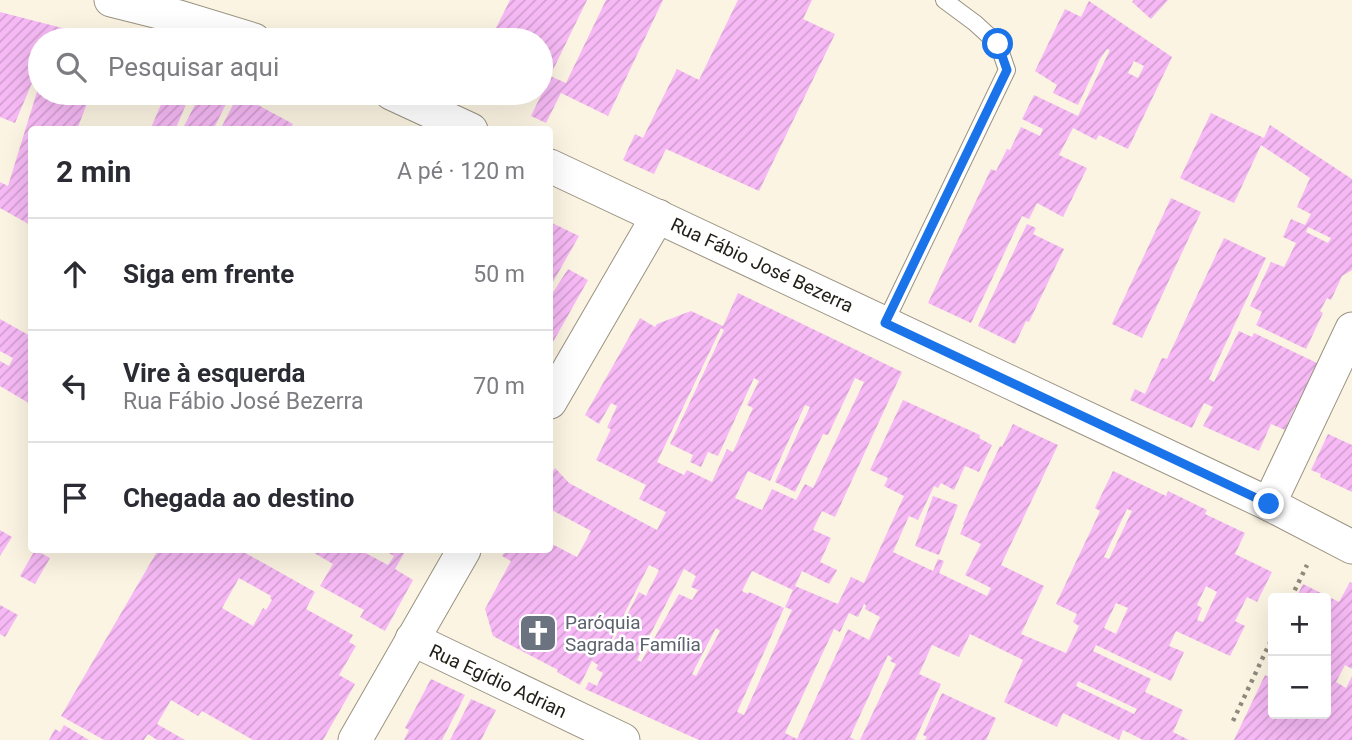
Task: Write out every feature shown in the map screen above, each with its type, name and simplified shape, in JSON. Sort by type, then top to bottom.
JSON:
[{"type":"street","points":[[111,0],[215,28]]},
{"type":"street","points":[[417,105],[462,126]]},
{"type":"street","name":"Rua Fábio José Bezerra","points":[[553,167],[1269,504],[1352,547]]},
{"type":"street","points":[[553,397],[658,216]]},
{"type":"street","points":[[1269,504],[1352,329]]},
{"type":"street","points":[[355,740],[462,553]]},
{"type":"street","name":"Rua Egídio Adrian","points":[[412,639],[623,740]]},
{"type":"lane","points":[[885,323],[1007,70],[998,44],[944,0]]},
{"type":"path","points":[[1233,721],[1268,647]]},
{"type":"building","points":[[510,0],[587,0],[553,70],[553,28],[496,28]]},
{"type":"building","points":[[606,0],[663,0],[608,116],[561,93],[546,123],[531,116],[536,105],[553,105],[553,77],[566,83]]},
{"type":"building","points":[[738,0],[812,0],[803,19],[835,34],[759,191],[666,149],[654,174],[623,160],[635,134],[643,138],[677,69],[699,80]]},
{"type":"building","points":[[1168,0],[1151,19],[1132,2]]},
{"type":"building","points":[[1089,1],[1172,57],[1128,149],[1099,135],[1096,140],[1073,128],[1059,155],[1087,168],[1063,217],[1037,203],[1029,219],[1022,216],[971,323],[928,303],[991,169],[996,171],[1021,127],[1040,136],[1043,129],[1022,119],[1034,95],[1078,116],[1110,50],[1107,49],[1100,59],[1078,105],[1053,93],[1057,85],[1035,71],[1065,9],[1081,17]],"holes":[[[1134,61],[1144,66],[1138,78],[1128,73]]]},
{"type":"building","points":[[0,12],[62,28],[28,28],[28,92],[15,123],[0,117]]},
{"type":"building","points":[[33,105],[86,105],[78,126],[28,126],[28,224],[0,208],[0,182],[8,186]]},
{"type":"building","points":[[161,105],[186,105],[177,126],[152,126]]},
{"type":"building","points":[[195,105],[226,105],[215,126],[184,126]]},
{"type":"building","points":[[233,105],[258,105],[293,124],[292,126],[222,126]]},
{"type":"building","points":[[1211,113],[1264,138],[1270,125],[1352,179],[1352,270],[1342,276],[1331,300],[1327,298],[1306,349],[1256,325],[1262,312],[1250,306],[1271,262],[1284,267],[1296,243],[1283,237],[1291,219],[1305,225],[1311,214],[1297,207],[1310,178],[1261,145],[1234,203],[1180,178]],"holes":[[[1308,227],[1331,238],[1328,243],[1306,232]]]},
{"type":"building","points":[[1171,198],[1201,212],[1142,338],[1112,324]]},
{"type":"building","points":[[553,223],[579,236],[553,282]]},
{"type":"building","points":[[1027,224],[1036,228],[1033,234],[1064,249],[1029,322],[1026,321],[1015,344],[978,326]]},
{"type":"building","points":[[1224,238],[1266,258],[1209,379],[1214,382],[1239,331],[1252,337],[1254,333],[1317,363],[1306,386],[1309,387],[1298,409],[1295,407],[1285,430],[1271,424],[1259,451],[1203,426],[1213,407],[1204,403],[1192,428],[1130,400],[1135,389],[1145,394],[1162,358],[1167,359]]},
{"type":"building","points":[[568,269],[588,280],[553,342],[553,292]]},
{"type":"building","points":[[738,293],[902,372],[835,517],[822,511],[813,530],[831,538],[820,562],[837,570],[829,584],[802,571],[795,586],[838,604],[851,577],[864,583],[904,496],[884,486],[888,478],[870,470],[903,400],[980,435],[979,438],[992,445],[979,472],[965,466],[954,490],[941,483],[938,488],[934,486],[918,520],[909,516],[893,552],[933,571],[938,559],[944,561],[939,573],[987,596],[991,588],[965,575],[981,544],[960,534],[963,524],[1013,424],[1058,445],[1001,565],[1044,586],[1021,634],[1066,653],[1079,626],[1073,622],[1077,614],[1056,604],[1100,511],[1095,508],[1113,471],[1166,496],[1168,491],[1207,510],[1205,514],[1245,533],[1235,554],[1272,572],[1257,602],[1247,597],[1235,621],[1245,626],[1230,656],[1176,631],[1169,646],[1184,652],[1171,681],[1096,645],[1093,651],[1151,679],[1145,692],[1183,710],[1173,732],[1189,740],[1143,740],[1123,730],[1119,740],[1063,713],[1057,727],[1004,702],[1023,660],[970,634],[959,657],[932,645],[919,674],[941,684],[915,740],[860,740],[896,664],[890,661],[892,658],[888,655],[850,737],[855,740],[699,740],[585,689],[589,682],[597,686],[603,673],[596,669],[598,665],[592,661],[580,685],[557,672],[558,670],[493,636],[485,609],[511,561],[502,556],[504,553],[553,553],[553,545],[577,557],[591,531],[553,511],[555,468],[569,483],[657,530],[666,512],[639,499],[646,485],[596,460],[611,429],[607,428],[617,406],[611,403],[599,424],[585,415],[640,318],[655,327],[691,311],[723,326]],"holes":[[[721,328],[724,330],[670,444],[693,455],[690,462],[701,467],[708,452],[718,456],[754,378],[759,381],[747,405],[753,408],[733,452],[727,449],[712,482],[687,470],[684,475],[657,462]],[[855,378],[864,382],[813,488],[805,484],[796,500],[772,489],[762,510],[735,498],[748,471],[770,481],[805,405],[810,407],[775,482],[795,492],[823,434],[828,435]],[[1127,509],[1132,511],[1109,559],[1104,557]],[[649,565],[659,570],[646,596],[639,592],[607,653],[605,652]],[[684,569],[696,576],[691,587],[698,590],[692,600],[679,594],[641,662],[637,660]],[[752,571],[793,590],[785,607],[792,610],[744,715],[737,712],[784,608],[749,592],[748,594],[742,591]],[[1206,586],[1217,592],[1203,622],[1197,620],[1202,608],[1197,605]],[[1116,603],[1128,608],[1116,634],[1104,628]],[[864,604],[865,609],[880,617],[869,640],[848,629],[797,739],[785,733],[834,629],[840,632],[849,613],[858,617]],[[716,628],[720,631],[696,676],[692,674]],[[1078,681],[1137,709],[1134,714],[1076,686]]]},
{"type":"building","points":[[0,319],[28,335],[28,403],[0,386],[0,361],[9,366],[13,358],[0,351]]},
{"type":"building","points":[[1328,434],[1352,445],[1352,492],[1311,470]]},
{"type":"building","points":[[933,496],[958,505],[939,555],[915,546]]},
{"type":"building","points":[[0,530],[12,537],[0,556]]},
{"type":"building","points":[[33,553],[41,553],[50,558],[35,584],[20,576]]},
{"type":"building","points":[[156,553],[245,553],[315,592],[306,609],[353,635],[349,642],[356,646],[339,675],[355,684],[323,740],[253,740],[202,711],[198,716],[171,700],[157,724],[185,740],[157,740],[148,734],[144,740],[104,740],[61,716]],"holes":[[[239,578],[271,596],[272,600],[266,610],[263,608],[253,626],[222,608]]]},
{"type":"building","points":[[314,553],[366,553],[388,565],[394,556],[388,553],[404,553],[395,569],[413,580],[385,631],[360,617],[364,610],[320,586],[333,564]]},
{"type":"building","points":[[1350,582],[1352,583],[1352,669],[1345,665],[1336,682],[1346,688],[1352,676],[1352,740],[1234,740],[1265,675],[1268,676],[1268,719],[1331,719],[1331,598],[1339,602]]},
{"type":"building","points":[[1303,584],[1321,593],[1298,593]]},
{"type":"building","points":[[0,605],[18,615],[5,637],[0,634]]},
{"type":"building","points":[[431,679],[465,695],[442,740],[404,740],[409,730],[405,728]]},
{"type":"building","points":[[942,693],[996,718],[986,740],[925,740],[927,737],[923,735]]},
{"type":"building","points":[[471,699],[496,710],[481,740],[450,740]]},
{"type":"building","points":[[64,725],[89,740],[49,740],[55,729],[60,732]]},
{"type":"place","name":"Paróquia Sagrada Família","points":[[538,633]]},
{"type":"route","points":[[998,44],[1007,70],[885,323],[1269,504]]}]
